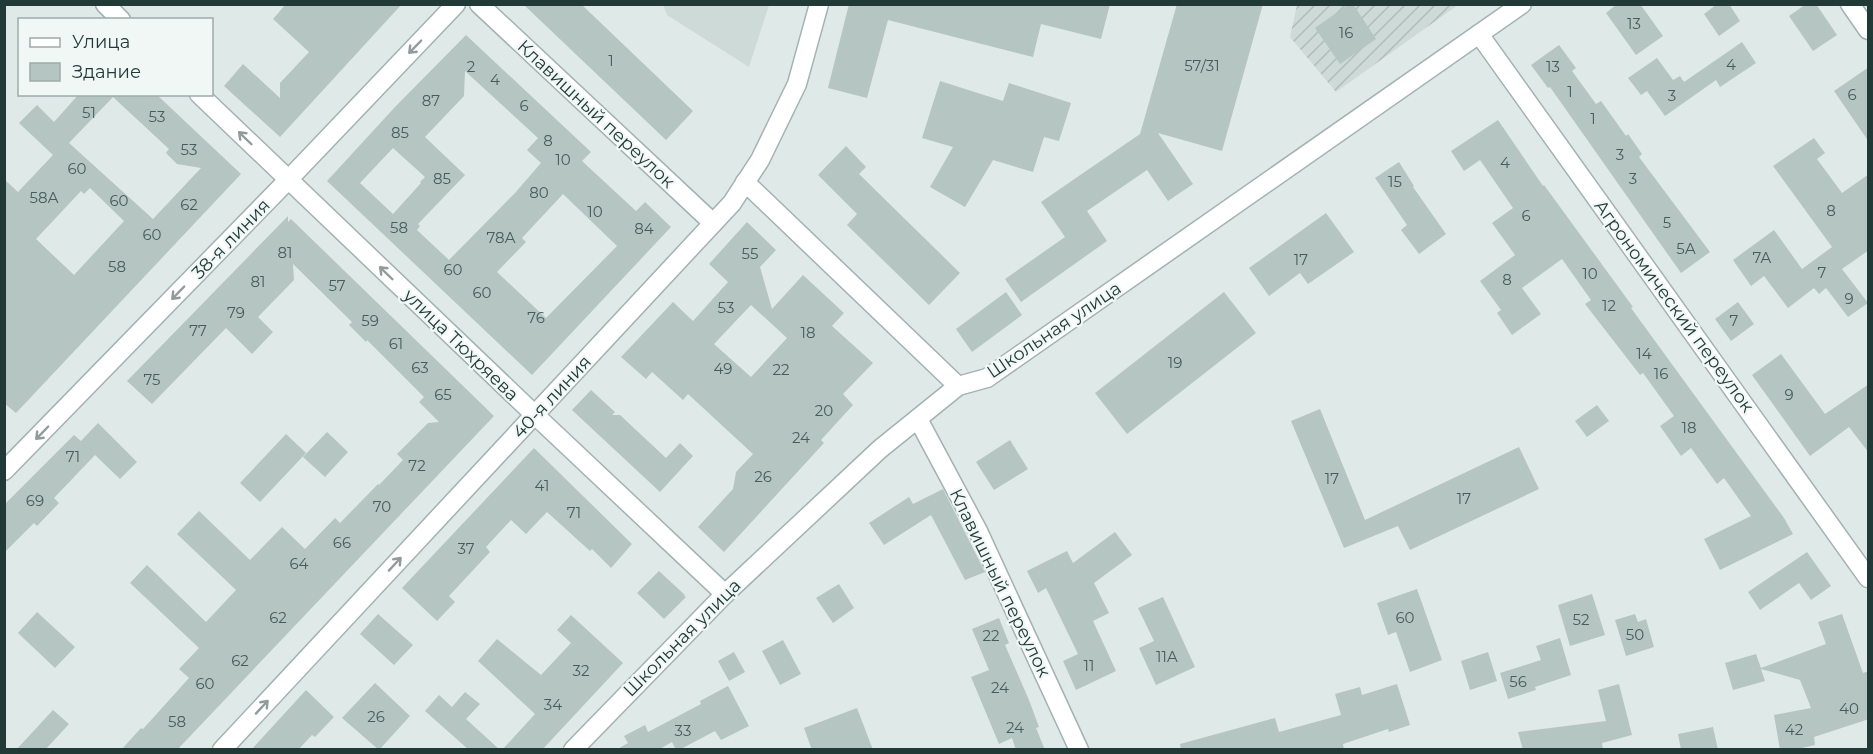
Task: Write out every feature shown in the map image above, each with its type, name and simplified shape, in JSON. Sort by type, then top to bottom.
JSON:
[{"type":"street","points":[[105,4],[119,18]]},
{"type":"street","name":"38-я линия","points":[[4,471],[456,4]]},
{"type":"street","name":"Клавишный переулок","points":[[479,4],[713,223]]},
{"type":"street","name":"40-я линия","points":[[222,750],[732,203],[760,160],[797,84],[819,4]]},
{"type":"street","name":"Школьная улица","points":[[573,750],[725,594],[880,449],[958,386],[987,378],[1522,4]]},
{"type":"street","points":[[1851,4],[1869,30]]},
{"type":"street","name":"Агрономический переулок","points":[[1479,34],[1869,578]]},
{"type":"street","name":"улица Тюхряева","points":[[201,96],[725,594]]},
{"type":"street","points":[[745,182],[958,386]]},
{"type":"street","name":"Клавишный переулок","points":[[918,419],[978,531],[1079,750]]},
{"type":"shaded area","points":[[663,5],[769,5],[749,67],[667,15]]},
{"type":"shaded area","points":[[1297,5],[1458,5],[1336,92],[1290,37]]},
{"type":"building","points":[[286,4],[402,4],[280,137],[224,86],[243,64],[280,98],[280,83],[309,52],[273,19]]},
{"type":"building","points":[[523,4],[581,4],[693,111],[666,140]]},
{"type":"building","points":[[849,4],[1110,4],[1101,39],[1041,24],[1033,57],[888,20],[867,98],[828,88]]},
{"type":"building","points":[[1177,4],[1263,4],[1222,151],[1158,133],[1193,184],[1168,201],[1147,170],[1087,211],[1107,241],[1021,302],[1005,279],[1065,237],[1041,202],[1140,134]]},
{"type":"building","points":[[1349,4],[1353,4],[1376,39],[1340,64],[1315,28]]},
{"type":"building","points":[[1617,4],[1640,4],[1663,36],[1636,55],[1606,13]]},
{"type":"building","points":[[1717,4],[1729,4],[1740,21],[1719,36],[1704,14]]},
{"type":"building","points":[[1806,4],[1816,4],[1837,35],[1813,51],[1789,16]]},
{"type":"building","points":[[466,35],[591,152],[582,161],[636,211],[645,202],[671,227],[532,375],[327,181]],"holes":[[[465,71],[538,138],[527,150],[541,163],[449,260],[417,230],[420,226],[418,224],[465,175],[425,137],[464,96]],[[393,148],[425,177],[393,214],[360,183]],[[563,194],[617,246],[546,318],[497,272],[526,242],[522,238]]]},
{"type":"building","points":[[1742,42],[1756,63],[1720,87],[1716,80],[1665,116],[1647,91],[1641,95],[1628,78],[1657,58],[1673,80],[1680,76],[1684,82]]},
{"type":"building","points":[[1559,45],[1576,68],[1572,71],[1596,104],[1601,101],[1626,136],[1628,134],[1642,154],[1639,157],[1710,252],[1681,273],[1550,87],[1548,88],[1531,65]]},
{"type":"building","points":[[1869,67],[1869,142],[1834,91]]},
{"type":"building","points":[[940,81],[1003,101],[1009,83],[1071,103],[1059,141],[1044,137],[1033,172],[993,160],[965,207],[930,187],[953,147],[922,138]]},
{"type":"building","points":[[77,96],[158,96],[241,174],[16,413],[4,403],[4,179],[18,192],[53,155],[19,123],[37,105],[54,122]],"holes":[[[113,97],[169,149],[166,153],[177,164],[201,168],[153,219],[69,143]],[[90,188],[124,221],[74,275],[36,239],[81,191],[84,194]]]},
{"type":"building","points":[[1498,120],[1543,186],[1784,518],[1793,534],[1720,570],[1704,539],[1751,516],[1724,478],[1717,484],[1691,448],[1681,456],[1660,426],[1674,416],[1643,373],[1640,375],[1585,304],[1591,300],[1562,259],[1522,288],[1541,314],[1512,335],[1497,313],[1501,310],[1480,281],[1515,255],[1492,223],[1513,208],[1480,160],[1464,171],[1451,151]]},
{"type":"building","points":[[1814,138],[1825,153],[1817,159],[1842,193],[1869,174],[1869,250],[1842,269],[1868,303],[1848,317],[1826,288],[1819,294],[1814,288],[1788,308],[1764,276],[1751,286],[1733,260],[1774,230],[1802,269],[1832,247],[1773,166]]},
{"type":"building","points":[[846,146],[866,167],[859,174],[960,273],[929,305],[847,225],[857,214],[818,175]]},
{"type":"building","points":[[1399,162],[1413,187],[1446,234],[1419,254],[1401,230],[1407,225],[1375,178]]},
{"type":"building","points":[[1326,213],[1354,252],[1308,284],[1300,273],[1269,296],[1249,268]]},
{"type":"building","points":[[288,216],[288,222],[291,219],[494,416],[177,750],[121,750],[189,678],[179,669],[199,648],[130,583],[147,565],[206,622],[236,590],[177,534],[199,511],[250,560],[282,527],[305,549],[335,518],[340,523],[379,485],[403,460],[397,454],[428,423],[439,422],[419,402],[424,397],[349,325],[352,322],[293,264],[294,280],[258,317],[273,332],[252,354],[226,328],[152,404],[127,381]]},
{"type":"building","points":[[747,222],[776,250],[760,267],[772,309],[803,275],[844,313],[832,326],[873,363],[843,394],[853,405],[821,440],[824,443],[724,552],[698,527],[733,489],[736,472],[753,454],[688,394],[683,400],[652,372],[646,379],[621,357],[673,302],[693,321],[728,282],[709,264]],"holes":[[[751,305],[787,338],[751,377],[714,344]]]},
{"type":"building","points":[[1006,292],[1022,315],[972,352],[956,329]]},
{"type":"building","points":[[1224,292],[1256,333],[1127,434],[1095,393]]},
{"type":"building","points":[[1738,302],[1754,324],[1731,341],[1715,319]]},
{"type":"building","points":[[1781,354],[1825,414],[1869,384],[1869,453],[1849,427],[1810,456],[1752,375]]},
{"type":"building","points":[[591,390],[615,412],[612,415],[620,415],[666,458],[680,443],[693,456],[660,492],[572,410]]},
{"type":"building","points":[[1597,405],[1609,421],[1587,437],[1575,421]]},
{"type":"building","points":[[1320,409],[1365,520],[1519,447],[1539,489],[1410,550],[1398,526],[1344,548],[1291,421]]},
{"type":"building","points":[[98,423],[137,462],[120,479],[95,455],[54,498],[59,503],[37,526],[34,523],[4,553],[4,505],[74,435],[81,441]]},
{"type":"building","points":[[327,432],[348,452],[325,477],[303,457]]},
{"type":"building","points":[[286,434],[306,453],[260,502],[240,483]]},
{"type":"building","points":[[1010,440],[1028,469],[994,490],[976,462]]},
{"type":"building","points":[[534,448],[632,544],[611,568],[547,512],[526,534],[511,520],[486,547],[490,552],[449,596],[455,602],[437,621],[402,588]]},
{"type":"building","points":[[943,489],[985,572],[965,580],[931,515],[884,545],[869,523],[909,497],[913,504]]},
{"type":"building","points":[[1115,532],[1132,555],[1094,583],[1109,613],[1093,621],[1116,671],[1076,690],[1063,661],[1078,654],[1046,588],[1038,593],[1027,571],[1067,551],[1073,563]]},
{"type":"building","points":[[1807,552],[1831,586],[1811,600],[1799,583],[1760,610],[1748,592]]},
{"type":"building","points":[[659,571],[686,597],[664,619],[637,593]]},
{"type":"building","points":[[839,584],[854,608],[833,623],[816,598]]},
{"type":"building","points":[[1417,589],[1442,660],[1410,672],[1396,632],[1388,635],[1377,603]]},
{"type":"building","points":[[1592,594],[1605,635],[1570,646],[1558,605]]},
{"type":"building","points":[[1163,597],[1195,667],[1156,685],[1139,648],[1154,641],[1138,608]]},
{"type":"building","points":[[37,612],[75,647],[55,668],[18,633]]},
{"type":"building","points":[[378,614],[413,645],[394,665],[360,634]]},
{"type":"building","points":[[1635,614],[1638,622],[1646,619],[1654,647],[1626,656],[1615,620]]},
{"type":"building","points":[[1842,614],[1863,673],[1869,671],[1869,719],[1814,737],[1815,745],[1793,750],[1780,750],[1774,715],[1811,708],[1800,680],[1761,669],[1765,681],[1733,690],[1725,663],[1756,654],[1761,668],[1826,644],[1818,622]]},
{"type":"building","points":[[571,615],[623,663],[542,750],[502,750],[535,714],[478,661],[497,639],[541,675],[571,643],[557,630]]},
{"type":"building","points":[[999,618],[1009,643],[1005,645],[1029,700],[1039,727],[1036,728],[1045,750],[1016,750],[1012,738],[999,744],[971,677],[989,670],[972,629]]},
{"type":"building","points":[[1560,638],[1571,675],[1508,699],[1500,673],[1541,660],[1536,646]]},
{"type":"building","points":[[783,640],[801,674],[780,685],[762,651]]},
{"type":"building","points":[[734,652],[745,672],[729,681],[718,661]]},
{"type":"building","points":[[1488,652],[1497,681],[1470,690],[1461,661]]},
{"type":"building","points":[[375,683],[410,716],[379,750],[342,718]]},
{"type":"building","points":[[1397,684],[1410,725],[1389,732],[1388,729],[1343,744],[1344,750],[1181,750],[1180,744],[1275,718],[1279,732],[1341,715],[1335,694],[1360,687],[1362,695]]},
{"type":"building","points":[[1619,684],[1632,735],[1602,743],[1603,750],[1523,750],[1518,732],[1606,721],[1598,690]]},
{"type":"building","points":[[728,686],[749,726],[721,740],[715,731],[679,750],[676,750],[672,742],[658,750],[616,750],[628,743],[624,736],[645,725],[648,732],[701,704],[700,701]]},
{"type":"building","points":[[306,690],[334,717],[315,737],[312,735],[298,750],[251,750]]},
{"type":"building","points":[[465,692],[480,704],[466,719],[500,750],[469,750],[425,711],[439,695],[452,707]]},
{"type":"building","points":[[857,708],[873,750],[812,750],[804,728]]},
{"type":"building","points":[[53,710],[69,724],[45,750],[16,750]]},
{"type":"building","points":[[1713,727],[1718,750],[1681,750],[1678,734]]}]
